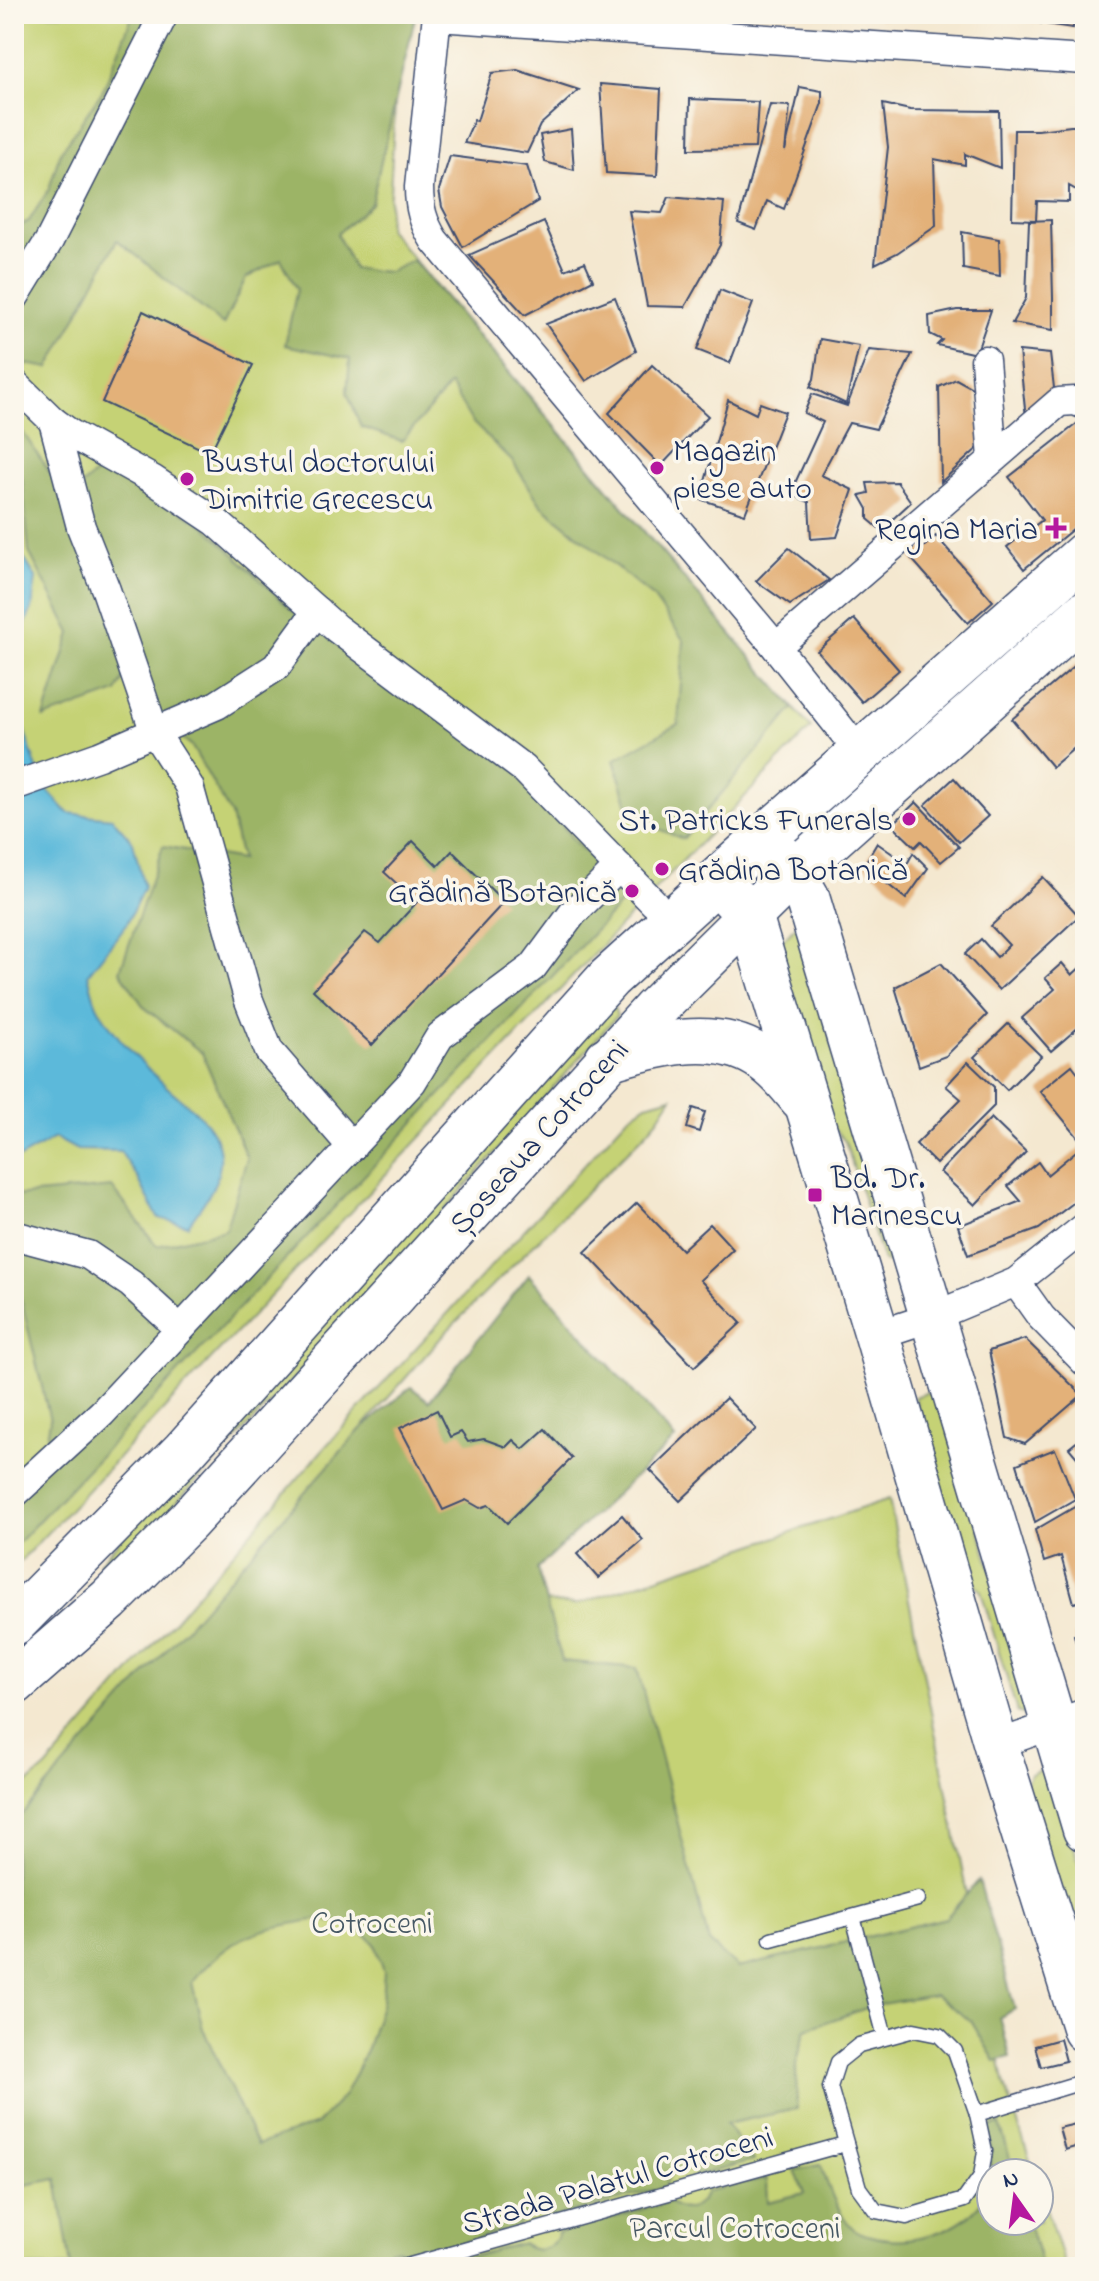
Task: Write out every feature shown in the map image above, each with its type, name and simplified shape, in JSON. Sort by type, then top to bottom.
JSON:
[{"type":"main road","name":"Șoseaua Cotroceni","points":[[14,1623],[184,1451],[609,978],[1085,554]]},
{"type":"main road","name":"Șoseaua Cotroceni","points":[[14,1683],[109,1600],[188,1521],[607,1059],[793,873],[1085,613]]},
{"type":"main road","points":[[765,837],[807,897],[932,1317],[1069,1719],[1085,1829]]},
{"type":"main road","points":[[716,881],[750,916],[877,1335],[996,1745],[1085,2030]]},
{"type":"main road","points":[[607,1059],[666,1043],[690,1041],[724,1044],[756,1054],[780,1072],[808,1107]]},
{"type":"street","points":[[14,298],[49,241],[164,14]]},
{"type":"street","points":[[860,753],[776,647],[434,240],[423,222],[419,187],[437,15],[1085,60]]},
{"type":"street","points":[[985,360],[993,458]]},
{"type":"street","points":[[14,383],[53,421],[152,479],[215,521],[317,611],[524,769],[654,903]]},
{"type":"street","points":[[776,647],[1059,402],[1075,401],[1085,405]]},
{"type":"street","points":[[53,421],[81,527],[155,733],[189,786],[248,998],[269,1051],[352,1147]]},
{"type":"street","points":[[14,786],[155,733],[217,705],[276,667],[317,611]]},
{"type":"street","points":[[14,1494],[102,1413],[352,1147],[412,1082],[440,1036],[533,967],[573,913],[619,867]]},
{"type":"street","points":[[877,1335],[932,1317],[1016,1282],[1085,1227]]},
{"type":"street","points":[[14,1238],[21,1237],[88,1255],[131,1284],[180,1329]]},
{"type":"street","points":[[1016,1282],[1041,1317],[1085,1362]]},
{"type":"street","points":[[996,1745],[1069,1719]]},
{"type":"lane","points":[[771,1939],[918,1899]]},
{"type":"lane","points":[[853,1917],[885,2037]]},
{"type":"lane","points":[[914,2030],[939,2035],[955,2051],[977,2114],[985,2151],[981,2176],[964,2200],[906,2217],[876,2211],[859,2188],[830,2087],[838,2062],[859,2045],[914,2030]]},
{"type":"lane","points":[[977,2114],[1085,2081]]},
{"type":"lane","name":"Strada Palatul Cotroceni","points":[[403,2267],[845,2144]]},
{"type":"green space","name":"Grădina Botanică","points":[[14,14],[400,14],[388,229],[811,728],[14,1568]]},
{"type":"green space","points":[[133,14],[416,14],[371,204],[337,234],[354,269],[389,272],[413,260],[794,708],[683,839],[632,818],[614,760],[678,724],[684,641],[653,597],[541,505],[512,461],[472,422],[450,385],[402,441],[361,427],[347,392],[350,359],[285,345],[297,289],[281,259],[246,278],[223,325],[117,240],[49,368],[14,362],[14,229],[29,221],[49,189],[60,153],[103,90]]},
{"type":"green space","points":[[14,419],[53,477],[80,552],[80,487],[107,464],[206,527],[292,610],[360,662],[529,779],[574,841],[629,895],[14,1547],[14,1482],[43,1460],[50,1420],[21,1299],[14,1295],[14,1196],[112,1187],[157,1246],[225,1230],[247,1158],[202,1053],[144,1007],[120,971],[163,846],[241,860],[231,815],[191,745],[149,713],[124,678],[117,692],[44,718],[71,633],[29,552],[22,478],[14,478]]},
{"type":"green space","points":[[798,924],[894,1264],[883,1261],[845,1141],[823,1118],[772,951]]},
{"type":"green space","points":[[605,1005],[614,1007],[617,1016],[321,1349],[128,1554],[99,1571],[100,1562]]},
{"type":"green space","name":"Cotroceni","points":[[672,1097],[645,1134],[446,1332],[338,1455],[453,1539],[489,1597],[576,1605],[889,1499],[1004,2082],[1029,2157],[975,2157],[975,2237],[1055,2236],[1065,2267],[14,2267],[14,1795],[46,1768],[326,1446],[627,1118],[647,1104]]},
{"type":"green space","name":"Cotroceni","points":[[529,1275],[675,1439],[537,1569],[562,1661],[637,1668],[709,1942],[738,1968],[946,1918],[979,1880],[1015,2009],[1000,2017],[1010,2057],[995,2061],[971,2021],[935,1995],[875,2005],[806,2029],[796,2064],[797,2109],[726,2124],[753,2161],[700,2175],[679,2170],[670,2176],[665,2187],[554,2218],[543,2211],[533,2210],[524,2216],[518,2227],[410,2257],[399,2250],[389,2250],[373,2267],[71,2267],[57,2179],[14,2187],[14,1823],[360,1430],[411,1387],[429,1401]],"holes":[[[319,1919],[358,1927],[375,1944],[384,1971],[382,2002],[366,2051],[345,2094],[317,2124],[257,2145],[203,2029],[192,1982],[221,1953],[248,1936],[263,1931]]]},
{"type":"green space","points":[[928,1392],[940,1398],[1032,1706],[1026,1715],[1017,1712],[981,1591],[955,1560],[915,1397]]},
{"type":"green space","points":[[1041,1770],[1052,1775],[1085,1883],[1085,1982],[1025,1785],[1030,1774]]},
{"type":"green space","name":"Parcul Cotroceni","points":[[1000,2124],[1009,2157],[991,2157],[987,2128]]},
{"type":"green space","name":"Parcul Cotroceni","points":[[821,2165],[839,2209],[849,2224],[865,2234],[885,2239],[915,2238],[944,2230],[975,2209],[975,2237],[1033,2237],[1042,2267],[434,2267],[523,2243],[533,2249],[543,2249],[556,2239],[558,2233],[669,2202],[680,2208],[691,2208],[700,2202],[706,2191],[767,2179],[768,2202],[804,2193],[795,2170]]},
{"type":"water","points":[[14,554],[24,558],[36,578],[32,608],[16,647],[18,712],[42,784],[68,813],[112,818],[133,842],[144,887],[126,925],[88,974],[95,1001],[106,1020],[140,1061],[207,1124],[220,1154],[215,1183],[188,1225],[158,1218],[120,1151],[77,1150],[55,1138],[14,1161],[14,839],[17,825],[14,814]]},
{"type":"building","points":[[880,14],[934,14],[934,16],[880,19]]},
{"type":"building","points":[[998,14],[1075,14],[1073,28],[998,17]]},
{"type":"building","points":[[517,70],[579,90],[540,125],[527,153],[464,143],[474,120],[477,121],[492,73]]},
{"type":"building","points":[[600,84],[661,89],[657,176],[606,173]]},
{"type":"building","points":[[800,87],[822,91],[822,103],[784,209],[767,201],[756,230],[738,223],[770,105],[790,106],[785,151]]},
{"type":"building","points":[[690,99],[758,102],[755,148],[689,149]]},
{"type":"building","points":[[883,104],[910,110],[999,111],[1000,168],[965,154],[965,165],[934,159],[936,226],[875,264],[888,147]]},
{"type":"building","points":[[1085,126],[1085,195],[1069,186],[1069,202],[1037,201],[1036,220],[1012,219],[1014,130]]},
{"type":"building","points":[[571,129],[574,170],[545,162],[540,135]]},
{"type":"building","points":[[450,156],[527,166],[538,201],[463,247],[442,207],[439,190]]},
{"type":"building","points":[[669,197],[724,202],[720,245],[685,307],[647,306],[629,211],[662,213]]},
{"type":"building","points":[[1051,220],[1053,330],[1012,323],[1026,298],[1029,221]]},
{"type":"building","points":[[544,222],[565,270],[585,262],[593,280],[525,315],[469,255]]},
{"type":"building","points":[[962,232],[999,239],[1000,276],[963,269]]},
{"type":"building","points":[[720,290],[753,303],[730,363],[697,350]]},
{"type":"building","points":[[615,297],[636,351],[586,381],[546,324]]},
{"type":"building","points":[[957,310],[991,310],[976,354],[937,345],[942,340],[930,334],[929,316]]},
{"type":"building","points":[[143,311],[253,365],[210,453],[102,402]]},
{"type":"building","points":[[820,339],[859,346],[846,404],[810,387]]},
{"type":"building","points":[[869,350],[912,354],[876,429],[849,423],[821,475],[853,490],[837,537],[811,539],[809,502],[790,494],[823,422],[804,413],[812,394],[847,406]]},
{"type":"building","points":[[1019,351],[1050,354],[1054,388],[1026,418]]},
{"type":"building","points":[[652,365],[708,416],[661,466],[609,413]]},
{"type":"building","points":[[956,379],[976,390],[981,445],[941,482],[939,387]]},
{"type":"building","points":[[728,400],[756,414],[760,403],[785,412],[745,514],[700,499]]},
{"type":"building","points":[[1079,422],[1085,424],[1085,519],[1024,569],[1007,547],[1042,520],[1009,477]]},
{"type":"building","points":[[897,482],[911,502],[881,530],[868,519],[868,509],[860,495],[869,493],[867,483]]},
{"type":"building","points":[[936,536],[993,601],[968,623],[911,558]]},
{"type":"building","points":[[789,548],[829,580],[790,605],[756,581]]},
{"type":"building","points":[[854,619],[899,670],[862,702],[817,651]]},
{"type":"building","points":[[1085,657],[1085,739],[1052,767],[1012,719]]},
{"type":"building","points":[[954,778],[988,816],[959,842],[925,805]]},
{"type":"building","points":[[916,802],[959,847],[941,862],[921,841],[915,847],[892,825]]},
{"type":"building","points":[[413,841],[438,866],[452,851],[504,902],[372,1045],[313,990],[365,932],[380,943],[417,902],[384,872]]},
{"type":"building","points":[[877,843],[907,864],[913,853],[928,868],[906,899],[864,865]]},
{"type":"building","points":[[1043,877],[1079,916],[999,990],[965,954],[981,939],[997,957],[1009,945],[991,926]]},
{"type":"building","points":[[941,963],[987,1015],[946,1056],[919,1066],[895,987]]},
{"type":"building","points":[[1062,963],[1072,975],[1083,965],[1085,967],[1085,1032],[1080,1026],[1051,1051],[1022,1018],[1055,989],[1045,978]]},
{"type":"building","points":[[1008,1024],[1041,1056],[1007,1090],[974,1057]]},
{"type":"building","points":[[968,1062],[994,1087],[994,1106],[936,1164],[916,1144],[961,1099],[946,1086]]},
{"type":"building","points":[[1072,1065],[1085,1082],[1085,1146],[1040,1091]]},
{"type":"building","points":[[693,1108],[705,1112],[699,1132],[687,1128]]},
{"type":"building","points":[[991,1118],[1026,1152],[975,1205],[940,1172]]},
{"type":"building","points":[[1081,1147],[1085,1151],[1085,1194],[1039,1229],[968,1255],[958,1226],[1021,1201],[1008,1186],[1038,1162],[1047,1175]]},
{"type":"building","points":[[637,1203],[682,1250],[710,1224],[733,1249],[700,1280],[741,1323],[694,1367],[585,1252]]},
{"type":"building","points":[[1025,1339],[1082,1395],[1025,1444],[1007,1438],[989,1351]]},
{"type":"building","points":[[726,1398],[756,1429],[680,1501],[650,1470]]},
{"type":"building","points":[[437,1410],[450,1437],[461,1432],[468,1442],[484,1439],[506,1447],[513,1440],[523,1449],[545,1429],[572,1458],[507,1523],[489,1505],[480,1508],[466,1500],[443,1510],[400,1428]]},
{"type":"building","points":[[1085,1435],[1085,1467],[1069,1448]]},
{"type":"building","points":[[1055,1449],[1075,1499],[1035,1522],[1017,1464]]},
{"type":"building","points":[[1085,1501],[1085,1600],[1074,1603],[1061,1556],[1044,1562],[1035,1530]]},
{"type":"building","points":[[622,1515],[643,1540],[598,1578],[577,1554]]},
{"type":"building","points":[[1085,1632],[1085,1674],[1084,1674],[1074,1635]]},
{"type":"building","points":[[1060,2039],[1066,2061],[1041,2067],[1035,2046]]},
{"type":"building","points":[[1084,2122],[1085,2144],[1065,2150],[1059,2128]]},
{"type":"place","name":"Magazin piese auto","points":[[657,468]]},
{"type":"place","name":"Bustul doctorului Dimitrie Grecescu","points":[[187,479]]},
{"type":"place","name":"Regina Maria","points":[[1056,528]]},
{"type":"place","name":"St. Patricks Funerals","points":[[909,819]]},
{"type":"place","name":"Grădina Botanică","points":[[662,869]]},
{"type":"place","name":"Grădină Botanică","points":[[632,891]]},
{"type":"place","name":"Bd. Dr. Marinescu","points":[[815,1195]]}]
